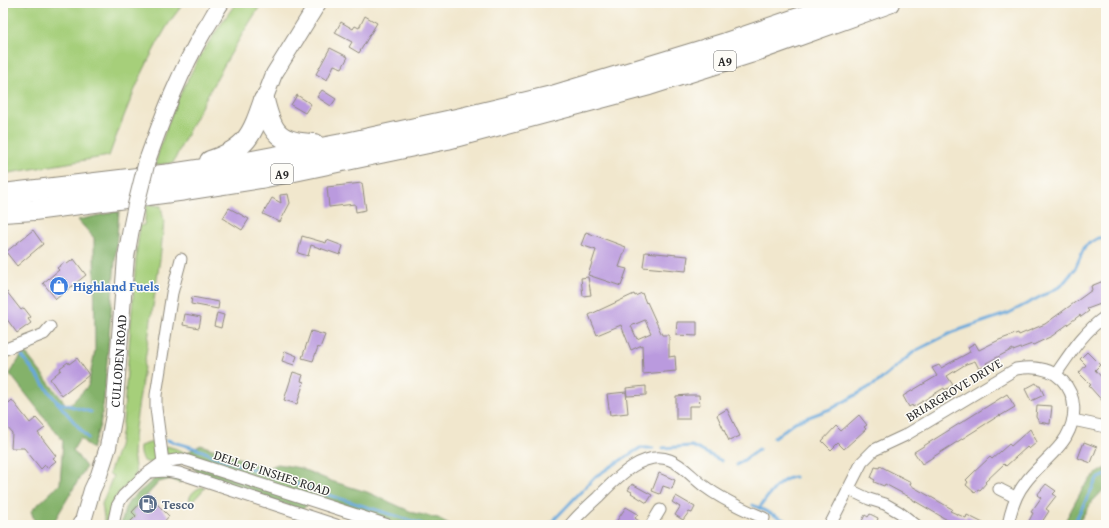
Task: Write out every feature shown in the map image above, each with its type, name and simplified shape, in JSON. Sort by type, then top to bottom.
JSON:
[{"type":"highway","name":"A9","points":[[3,194],[171,174],[231,165],[342,144],[461,118],[552,96],[726,43],[840,3]]},
{"type":"highway","name":"A9","points":[[3,212],[34,210],[110,200],[261,178],[447,139],[649,85],[750,53],[889,3]]},
{"type":"highway","name":"A9","points":[[264,100],[271,125],[283,138],[292,142],[303,144],[342,144]]},
{"type":"highway","name":"A9","points":[[171,174],[232,153],[242,145],[251,134],[264,100]]},
{"type":"main road","name":"CULLODEN ROAD","points":[[68,525],[92,490],[100,475],[108,447],[114,415],[126,257],[136,205],[147,161],[162,118],[181,75],[199,39],[222,3]]},
{"type":"main road","points":[[264,100],[274,74],[318,3]]},
{"type":"main road","name":"CULLODEN ROAD","points":[[80,525],[92,490]]},
{"type":"street","points":[[163,462],[156,408],[156,395],[172,293],[181,259]]},
{"type":"street","points":[[1008,525],[1016,498],[1028,479],[1066,437],[1073,420],[1075,405],[1071,392],[1056,374],[1083,335],[1094,324],[1106,316]]},
{"type":"street","points":[[3,350],[44,334],[50,327]]},
{"type":"street","name":"BRIARGROVE DRIVE","points":[[830,525],[862,462],[874,450],[904,436],[1016,369],[1030,367],[1043,369],[1056,374]]},
{"type":"street","points":[[1073,420],[1106,427]]},
{"type":"street","points":[[570,525],[616,478],[644,460],[657,457],[670,460],[704,487],[764,518]]},
{"type":"street","name":"DELL OF INSHES ROAD","points":[[113,525],[117,506],[123,496],[163,462],[182,459],[388,525]]},
{"type":"street","points":[[150,472],[166,471],[178,473],[336,525]]},
{"type":"street","points":[[848,489],[869,499],[885,504],[916,525]]},
{"type":"street","points":[[999,489],[1016,498]]},
{"type":"street","points":[[651,525],[660,510]]},
{"type":"street","points":[[898,525],[903,515]]},
{"type":"green space","points":[[3,3],[184,3],[172,18],[149,59],[109,156],[3,174]]},
{"type":"green space","points":[[236,3],[262,3],[215,82],[173,163],[155,165],[161,143],[177,101],[192,71],[203,51]]},
{"type":"green space","points":[[147,204],[161,206],[164,222],[135,428],[133,453],[136,474],[115,498],[106,525],[104,525],[102,504],[113,476],[109,474],[119,446],[123,422],[137,248],[140,226],[144,225]]},
{"type":"green space","points":[[119,211],[104,399],[100,425],[92,449],[80,438],[73,450],[86,467],[52,525],[36,525],[31,511],[60,484],[63,441],[10,374],[24,351],[68,407],[88,386],[95,351],[94,238],[78,220]]},
{"type":"green space","points":[[159,440],[158,459],[151,463],[143,460],[140,455],[140,446]]},
{"type":"green space","points":[[201,445],[267,468],[278,464],[300,468],[331,481],[367,492],[414,513],[438,518],[451,525],[353,525],[346,514],[309,503],[302,510],[202,477],[190,464],[188,452]]},
{"type":"green space","points":[[167,446],[180,450],[188,455],[169,456],[167,455],[164,447]]},
{"type":"green space","points":[[1106,468],[1106,487],[1092,502],[1077,525],[1063,525],[1083,488],[1093,476]]},
{"type":"green space","points":[[168,474],[182,479],[182,481],[179,483],[171,479],[159,482],[132,512],[136,516],[130,522],[131,525],[121,525],[125,508],[130,500],[159,475]]},
{"type":"green space","points":[[202,487],[205,488],[190,504],[189,501],[192,493]]},
{"type":"building","points":[[365,16],[377,23],[359,53],[349,47],[352,42],[335,33],[341,22],[353,29],[355,26],[359,28]]},
{"type":"building","points":[[330,48],[348,57],[342,68],[334,65],[327,80],[316,74]]},
{"type":"building","points":[[322,90],[336,99],[331,106],[317,97]]},
{"type":"building","points":[[297,95],[311,104],[305,113],[291,105]]},
{"type":"building","points":[[362,183],[366,210],[356,212],[355,204],[329,207],[327,187]]},
{"type":"building","points":[[288,194],[290,203],[280,222],[263,214],[272,198],[281,203],[280,195]]},
{"type":"building","points":[[229,208],[249,219],[242,230],[223,218]]},
{"type":"building","points":[[33,230],[43,244],[17,266],[6,252]]},
{"type":"building","points":[[586,232],[626,247],[619,267],[627,269],[621,286],[588,275],[596,250],[581,245]]},
{"type":"building","points":[[302,236],[326,243],[327,240],[343,246],[340,255],[311,245],[308,256],[298,253]]},
{"type":"building","points":[[645,252],[688,256],[686,271],[643,267]]},
{"type":"building","points":[[74,259],[86,275],[56,299],[43,283],[59,270],[57,268],[65,262],[67,264]]},
{"type":"building","points":[[588,277],[591,295],[583,296],[581,278]]},
{"type":"building","points":[[1106,280],[1106,291],[1103,292],[1106,302],[1087,309],[1089,311],[1081,317],[1080,315],[1052,336],[1033,345],[1032,344],[1013,351],[1013,349],[986,363],[987,365],[979,369],[975,361],[966,364],[947,376],[953,385],[945,390],[944,388],[913,407],[912,405],[909,407],[903,396],[937,376],[932,368],[939,365],[941,368],[970,352],[968,347],[975,343],[979,350],[999,340],[1018,333],[1019,335],[1045,324],[1092,290],[1091,286]]},
{"type":"building","points":[[3,287],[21,310],[24,308],[31,317],[28,319],[31,323],[17,333],[3,314]]},
{"type":"building","points":[[642,293],[662,335],[669,335],[669,357],[675,356],[676,371],[643,374],[642,345],[631,350],[621,325],[597,335],[589,315],[634,294],[635,296]],"holes":[[[645,320],[651,333],[637,339],[631,326]]]},
{"type":"building","points":[[192,297],[219,302],[218,309],[191,304]]},
{"type":"building","points":[[217,313],[224,315],[221,328],[214,326]]},
{"type":"building","points":[[185,314],[201,317],[199,328],[183,325]]},
{"type":"building","points":[[677,322],[697,322],[697,336],[676,335]]},
{"type":"building","points":[[311,331],[325,335],[320,348],[318,347],[313,361],[302,358]]},
{"type":"building","points":[[285,351],[297,356],[294,365],[282,361]]},
{"type":"building","points":[[1087,352],[1100,365],[1095,370],[1106,382],[1106,405],[1089,386],[1091,385],[1079,373],[1086,365],[1080,359]]},
{"type":"building","points":[[77,358],[89,375],[62,396],[50,379],[61,370],[60,368]]},
{"type":"building","points":[[293,372],[303,375],[301,381],[304,382],[297,404],[284,400]]},
{"type":"building","points":[[1036,383],[1040,386],[1044,395],[1031,401],[1025,389]]},
{"type":"building","points":[[646,386],[646,395],[627,396],[626,388]]},
{"type":"building","points":[[626,392],[628,413],[610,415],[607,394]]},
{"type":"building","points":[[1007,394],[1015,407],[922,464],[914,452]]},
{"type":"building","points":[[3,395],[9,403],[12,400],[30,423],[36,418],[45,428],[38,433],[56,456],[53,458],[56,461],[47,468],[45,465],[41,469],[24,448],[11,448],[12,433],[3,422]]},
{"type":"building","points":[[699,395],[700,406],[689,406],[689,419],[676,419],[676,396]]},
{"type":"building","points":[[1037,405],[1052,406],[1050,424],[1039,422],[1036,417]]},
{"type":"building","points":[[727,409],[740,436],[729,441],[717,415]]},
{"type":"building","points":[[859,415],[867,425],[864,427],[866,429],[844,449],[838,443],[831,450],[822,441],[836,426],[841,431]]},
{"type":"building","points":[[1030,429],[1037,442],[1029,449],[1027,447],[1006,466],[1004,464],[985,482],[986,483],[980,490],[978,489],[975,493],[966,485],[968,482],[966,480],[990,457],[992,459],[1009,444],[1011,446]]},
{"type":"building","points":[[1084,442],[1097,447],[1091,463],[1078,458]]},
{"type":"building","points":[[880,466],[911,482],[910,485],[952,509],[950,511],[966,518],[967,515],[987,525],[956,525],[885,484],[884,486],[874,482],[875,480],[871,478],[875,467],[879,468]]},
{"type":"building","points":[[659,473],[675,480],[672,489],[663,486],[660,494],[652,491]]},
{"type":"building","points":[[632,484],[652,495],[647,503],[628,490]]},
{"type":"building","points":[[1046,484],[1056,491],[1053,494],[1056,496],[1046,509],[1049,511],[1040,525],[1027,525],[1033,513],[1031,512],[1041,498],[1037,495]]},
{"type":"building","name":"Tesco","points":[[148,495],[169,516],[161,525],[127,525],[136,516],[132,512]]},
{"type":"building","points":[[676,496],[695,507],[692,513],[689,512],[683,520],[675,515],[680,507],[672,502]]},
{"type":"building","points":[[626,507],[638,514],[635,518],[644,525],[614,525]]},
{"type":"building","points":[[870,514],[878,518],[877,522],[883,525],[860,525],[865,515],[868,517]]},
{"type":"waterway","points":[[774,438],[795,422],[833,408],[878,382],[915,351],[953,332],[1009,313],[1061,286],[1075,269],[1085,246],[1098,238],[1106,238]]},
{"type":"waterway","points":[[22,356],[57,402],[91,412]]},
{"type":"waterway","points":[[57,402],[88,438]]},
{"type":"waterway","points":[[167,440],[195,448],[211,455],[335,497],[425,525]]},
{"type":"waterway","points":[[663,448],[692,446],[722,461]]},
{"type":"waterway","points":[[549,525],[596,476],[640,448],[653,448]]},
{"type":"waterway","points":[[737,465],[759,449]]},
{"type":"waterway","points":[[1073,525],[1097,479],[1106,475]]},
{"type":"waterway","points":[[759,508],[779,484],[784,480],[795,477]]},
{"type":"waterway","points":[[753,505],[795,525]]},
{"type":"place","name":"Highland Fuels","points":[[59,286]]},
{"type":"place","name":"Tesco","points":[[148,504]]}]
